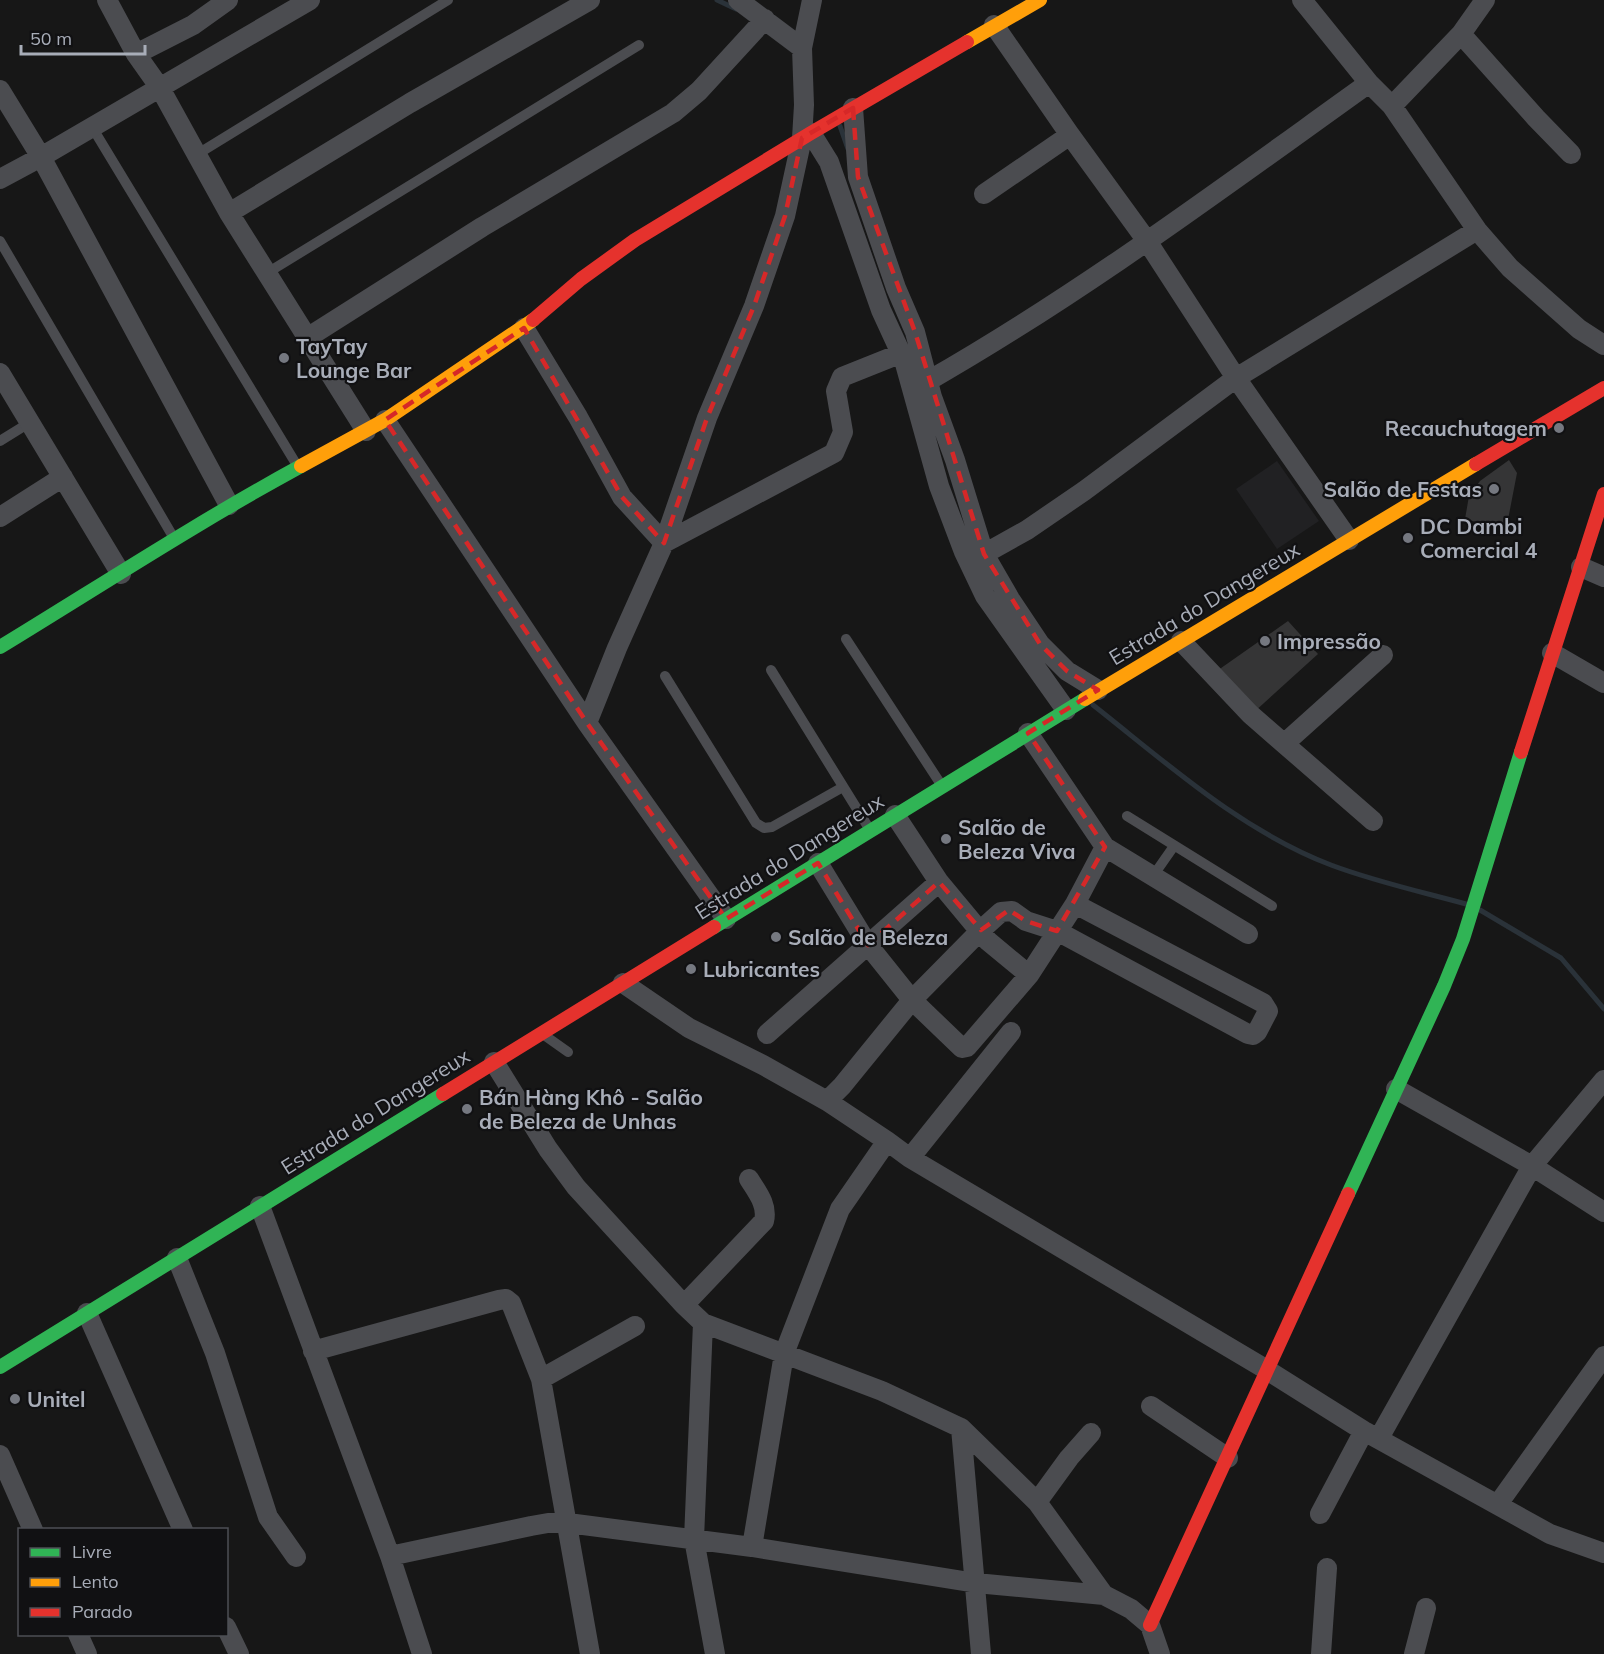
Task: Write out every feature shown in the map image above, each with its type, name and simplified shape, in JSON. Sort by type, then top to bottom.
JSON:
[{"type":"street","points":[[107,0],[136,54],[160,88],[229,213],[366,431]]},
{"type":"street","points":[[136,54],[193,25],[228,0]]},
{"type":"street","points":[[0,179],[310,0]]},
{"type":"street","points":[[229,213],[410,103],[590,0]]},
{"type":"street","points":[[738,0],[801,48]]},
{"type":"street","points":[[587,723],[617,648],[664,543],[707,418],[754,306],[785,216],[806,135],[801,48],[812,0]]},
{"type":"street","points":[[0,647],[229,505],[386,420],[524,328],[580,279],[635,240],[806,135],[1040,0]]},
{"type":"street","points":[[1302,0],[1369,83],[1392,106],[1477,230],[1510,268],[1548,304],[1579,329],[1604,345]]},
{"type":"street","points":[[1392,106],[1461,34],[1485,0]]},
{"type":"street","points":[[307,338],[482,227],[674,113],[699,90],[765,19]]},
{"type":"street","points":[[994,25],[1147,241],[1236,378],[1349,540]]},
{"type":"street","points":[[1461,34],[1571,154]]},
{"type":"street","points":[[928,381],[988,347],[1147,241],[1369,83]]},
{"type":"street","points":[[0,90],[41,157],[229,505]]},
{"type":"street","points":[[853,108],[858,177],[896,288],[915,332],[928,381],[984,554],[1040,644],[1067,671],[1097,691]]},
{"type":"street","points":[[806,135],[829,162],[880,309],[904,360],[939,486],[964,552],[986,596],[1072,706]]},
{"type":"street","points":[[984,194],[1070,135]]},
{"type":"street","points":[[984,554],[1027,530],[1084,491],[1236,378],[1477,230]]},
{"type":"street","points":[[524,328],[578,417],[622,497],[664,543]]},
{"type":"street","points":[[664,543],[834,453],[843,432],[836,391],[842,377],[897,355],[901,356]]},
{"type":"street","points":[[0,373],[121,574]]},
{"type":"street","name":"Estrada do Dangereux","points":[[0,1367],[1072,706],[1604,388]]},
{"type":"street","points":[[386,420],[587,723],[726,919]]},
{"type":"street","points":[[0,518],[63,477]]},
{"type":"street","points":[[1150,1625],[1463,939],[1604,494]]},
{"type":"street","points":[[1581,567],[1604,577]]},
{"type":"street","points":[[1181,641],[1237,701],[1373,821]]},
{"type":"street","points":[[1552,653],[1604,683]]},
{"type":"street","points":[[1285,743],[1383,656]]},
{"type":"street","points":[[1028,733],[1105,847],[1248,934]]},
{"type":"street","points":[[895,815],[939,882],[995,948],[1029,975]]},
{"type":"street","points":[[818,863],[868,945],[912,1000],[962,1048],[967,1047],[1029,975],[1075,904],[1105,847]]},
{"type":"street","points":[[767,1034],[939,882]]},
{"type":"street","points":[[827,1101],[842,1086],[912,1000],[981,930],[1001,912],[1007,910],[1026,921],[1057,931],[1248,1034],[1253,1035],[1257,1032],[1268,1011],[1263,1003],[1075,904]]},
{"type":"street","points":[[623,983],[689,1028],[763,1065],[827,1101],[910,1158],[1268,1370],[1371,1434],[1550,1534],[1604,1553]]},
{"type":"street","points":[[910,1158],[1011,1032]]},
{"type":"street","points":[[494,1062],[548,1149],[576,1187],[703,1323],[882,1391],[961,1428],[1036,1502],[1104,1595]]},
{"type":"street","points":[[1320,1514],[1371,1434],[1532,1166],[1604,1080]]},
{"type":"street","points":[[1396,1089],[1532,1166],[1604,1212]]},
{"type":"street","points":[[752,1547],[784,1354],[840,1209],[887,1141]]},
{"type":"street","points":[[684,1305],[764,1221],[766,1213],[763,1203],[748,1179]]},
{"type":"street","points":[[260,1206],[390,1556],[422,1654]]},
{"type":"street","points":[[177,1258],[215,1353],[268,1517],[296,1557]]},
{"type":"street","points":[[313,1351],[507,1299],[511,1303],[541,1379],[590,1654]]},
{"type":"street","points":[[87,1313],[182,1528]]},
{"type":"street","points":[[703,1323],[694,1539],[715,1654]]},
{"type":"street","points":[[541,1379],[635,1326]]},
{"type":"street","points":[[1498,1504],[1604,1356]]},
{"type":"street","points":[[1151,1406],[1228,1458]]},
{"type":"street","points":[[961,1428],[981,1654]]},
{"type":"street","points":[[1036,1502],[1091,1433]]},
{"type":"street","points":[[0,1455],[32,1528]]},
{"type":"street","points":[[390,1556],[548,1523],[568,1523],[694,1539],[976,1584],[1104,1595],[1131,1608],[1150,1625],[1160,1654]]},
{"type":"street","points":[[1321,1654],[1327,1568]]},
{"type":"street","points":[[1414,1654],[1426,1608]]},
{"type":"street","points":[[228,1631],[239,1654]]},
{"type":"street","points":[[78,1636],[87,1654]]},
{"type":"lane","points":[[196,155],[448,0]]},
{"type":"lane","points":[[267,273],[639,45]]},
{"type":"lane","points":[[92,127],[298,467]]},
{"type":"lane","points":[[0,241],[175,540]]},
{"type":"lane","points":[[0,441],[29,423]]},
{"type":"lane","points":[[846,639],[942,786]]},
{"type":"lane","points":[[771,670],[870,831]]},
{"type":"lane","points":[[665,676],[756,823],[764,828],[772,827],[843,787]]},
{"type":"lane","points":[[1127,816],[1272,906]]},
{"type":"lane","points":[[1153,876],[1174,846]]},
{"type":"lane","points":[[541,1034],[568,1052]]},
{"type":"highlighted area","points":[[853,108],[858,177],[915,332],[984,554],[1040,644],[1067,671],[1098,690],[1028,733],[1105,847],[1057,931],[1026,921],[1009,910],[981,930],[939,882],[868,945],[818,863],[726,919],[587,723],[385,420],[524,328],[622,497],[664,543],[707,418],[754,306],[785,216],[802,138]]},
{"type":"shaded area","points":[[1277,461],[1319,521],[1277,549],[1236,489]]},
{"type":"building","name":"Salão de Festas","points":[[1509,460],[1517,473],[1506,530],[1465,519],[1469,496],[1480,481]]},
{"type":"building","points":[[1288,621],[1318,654],[1253,713],[1214,673]]},
{"type":"waterway","points":[[717,0],[736,9]]},
{"type":"waterway","points":[[840,126],[848,149]]},
{"type":"waterway","points":[[1093,705],[1206,794],[1266,834],[1331,865],[1466,904]]},
{"type":"waterway","points":[[1480,910],[1561,958],[1604,1009]]},
{"type":"traffic: fast","points":[[0,647],[187,532],[301,466]]},
{"type":"traffic: fast","points":[[714,927],[1085,699]]},
{"type":"traffic: fast","points":[[1348,1194],[1444,986],[1463,939],[1521,752]]},
{"type":"traffic: fast","points":[[0,1367],[443,1094]]},
{"type":"traffic: slow","points":[[967,42],[1040,0]]},
{"type":"traffic: slow","points":[[301,466],[385,420],[533,320]]},
{"type":"traffic: slow","points":[[1085,699],[1476,464]]},
{"type":"traffic: jam","points":[[533,320],[581,279],[635,240],[967,42]]},
{"type":"traffic: jam","points":[[1476,464],[1604,388]]},
{"type":"traffic: jam","points":[[1521,752],[1604,494]]},
{"type":"traffic: jam","points":[[443,1094],[714,927]]},
{"type":"traffic: jam","points":[[1150,1625],[1348,1194]]},
{"type":"place","name":"TayTay Lounge Bar","points":[[284,358]]},
{"type":"place","name":"Recauchutagem","points":[[1559,428]]},
{"type":"place","name":"Salão de Festas","points":[[1494,489]]},
{"type":"place","name":"DC Dambi Comercial 4","points":[[1408,538]]},
{"type":"place","name":"Impressão","points":[[1265,641]]},
{"type":"place","name":"Salão de Beleza Viva","points":[[946,839]]},
{"type":"place","name":"Salão de Beleza","points":[[776,937]]},
{"type":"place","name":"Lubricantes","points":[[691,969]]},
{"type":"place","name":"Bán Hàng Khô - Salão de Beleza de Unhas","points":[[467,1109]]},
{"type":"place","name":"Unitel","points":[[15,1399]]}]
